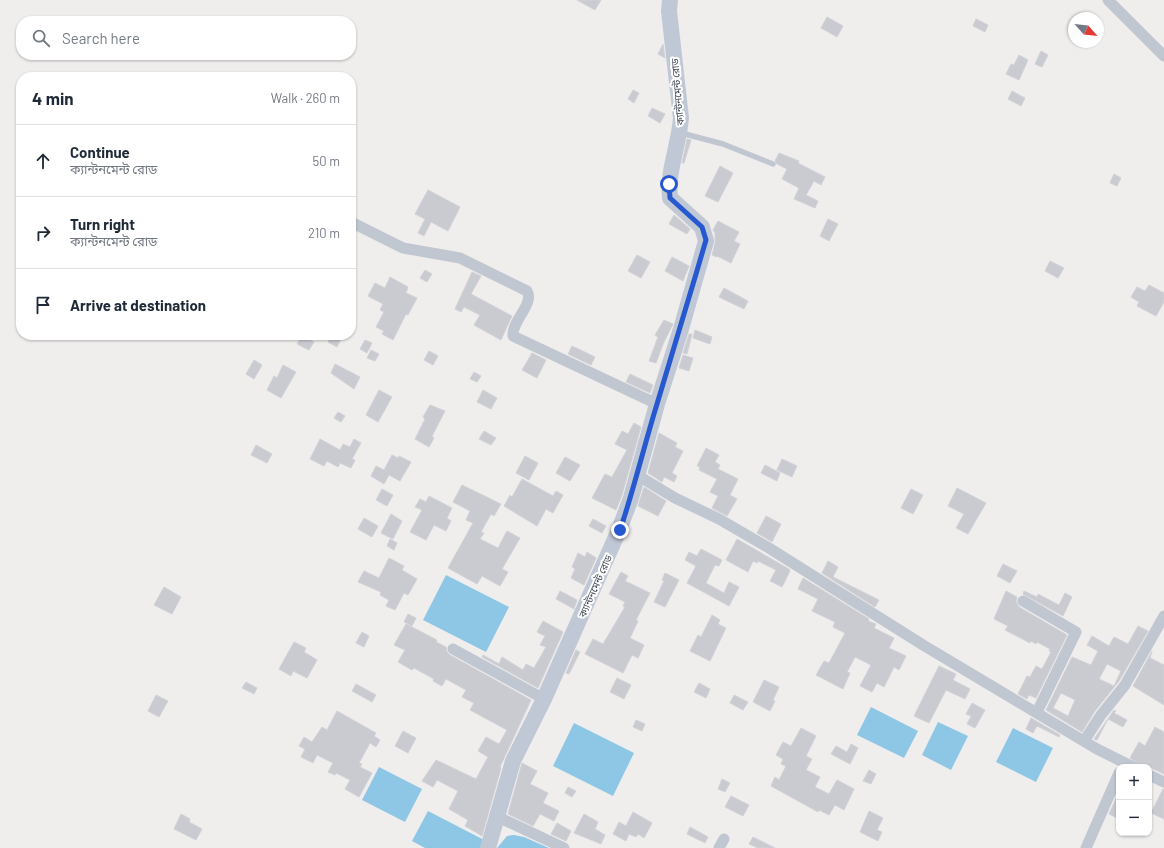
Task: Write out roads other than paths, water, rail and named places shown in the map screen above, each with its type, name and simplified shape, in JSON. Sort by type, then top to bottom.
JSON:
[{"type":"main road","name":"ক্যান্টনমেন্ট রোড","points":[[488,848],[513,761],[544,699],[620,530],[681,329],[706,240],[702,227],[670,198],[669,184],[682,118],[670,0]]},
{"type":"street","points":[[1108,0],[1164,56]]},
{"type":"street","points":[[356,224],[403,248],[460,258],[527,291],[529,298],[514,327],[513,336],[657,404]]},
{"type":"street","points":[[637,475],[675,498],[719,519],[769,548],[923,645],[1037,712],[1119,764]]},
{"type":"street","points":[[1023,601],[1076,632],[1037,712]]},
{"type":"street","points":[[1084,741],[1101,715],[1125,685],[1164,616]]},
{"type":"street","points":[[453,649],[544,699]]},
{"type":"street","points":[[1152,776],[1164,782]]},
{"type":"street","points":[[1086,848],[1116,784]]},
{"type":"street","points":[[498,817],[564,848]]},
{"type":"lane","points":[[680,133],[737,149],[773,164]]},
{"type":"water","points":[[446,575],[509,607],[486,652],[423,620]]},
{"type":"water","points":[[871,707],[918,731],[904,758],[857,735]]},
{"type":"water","points":[[938,722],[968,736],[951,770],[922,755]]},
{"type":"water","points":[[574,723],[634,753],[613,796],[553,766]]},
{"type":"water","points":[[1013,728],[1053,748],[1036,782],[996,762]]},
{"type":"water","points":[[379,767],[422,789],[405,822],[362,800]]},
{"type":"water","points":[[428,811],[488,842],[485,848],[425,848],[412,841]]},
{"type":"water","points":[[514,835],[524,837],[549,848],[497,848],[507,836]]}]
